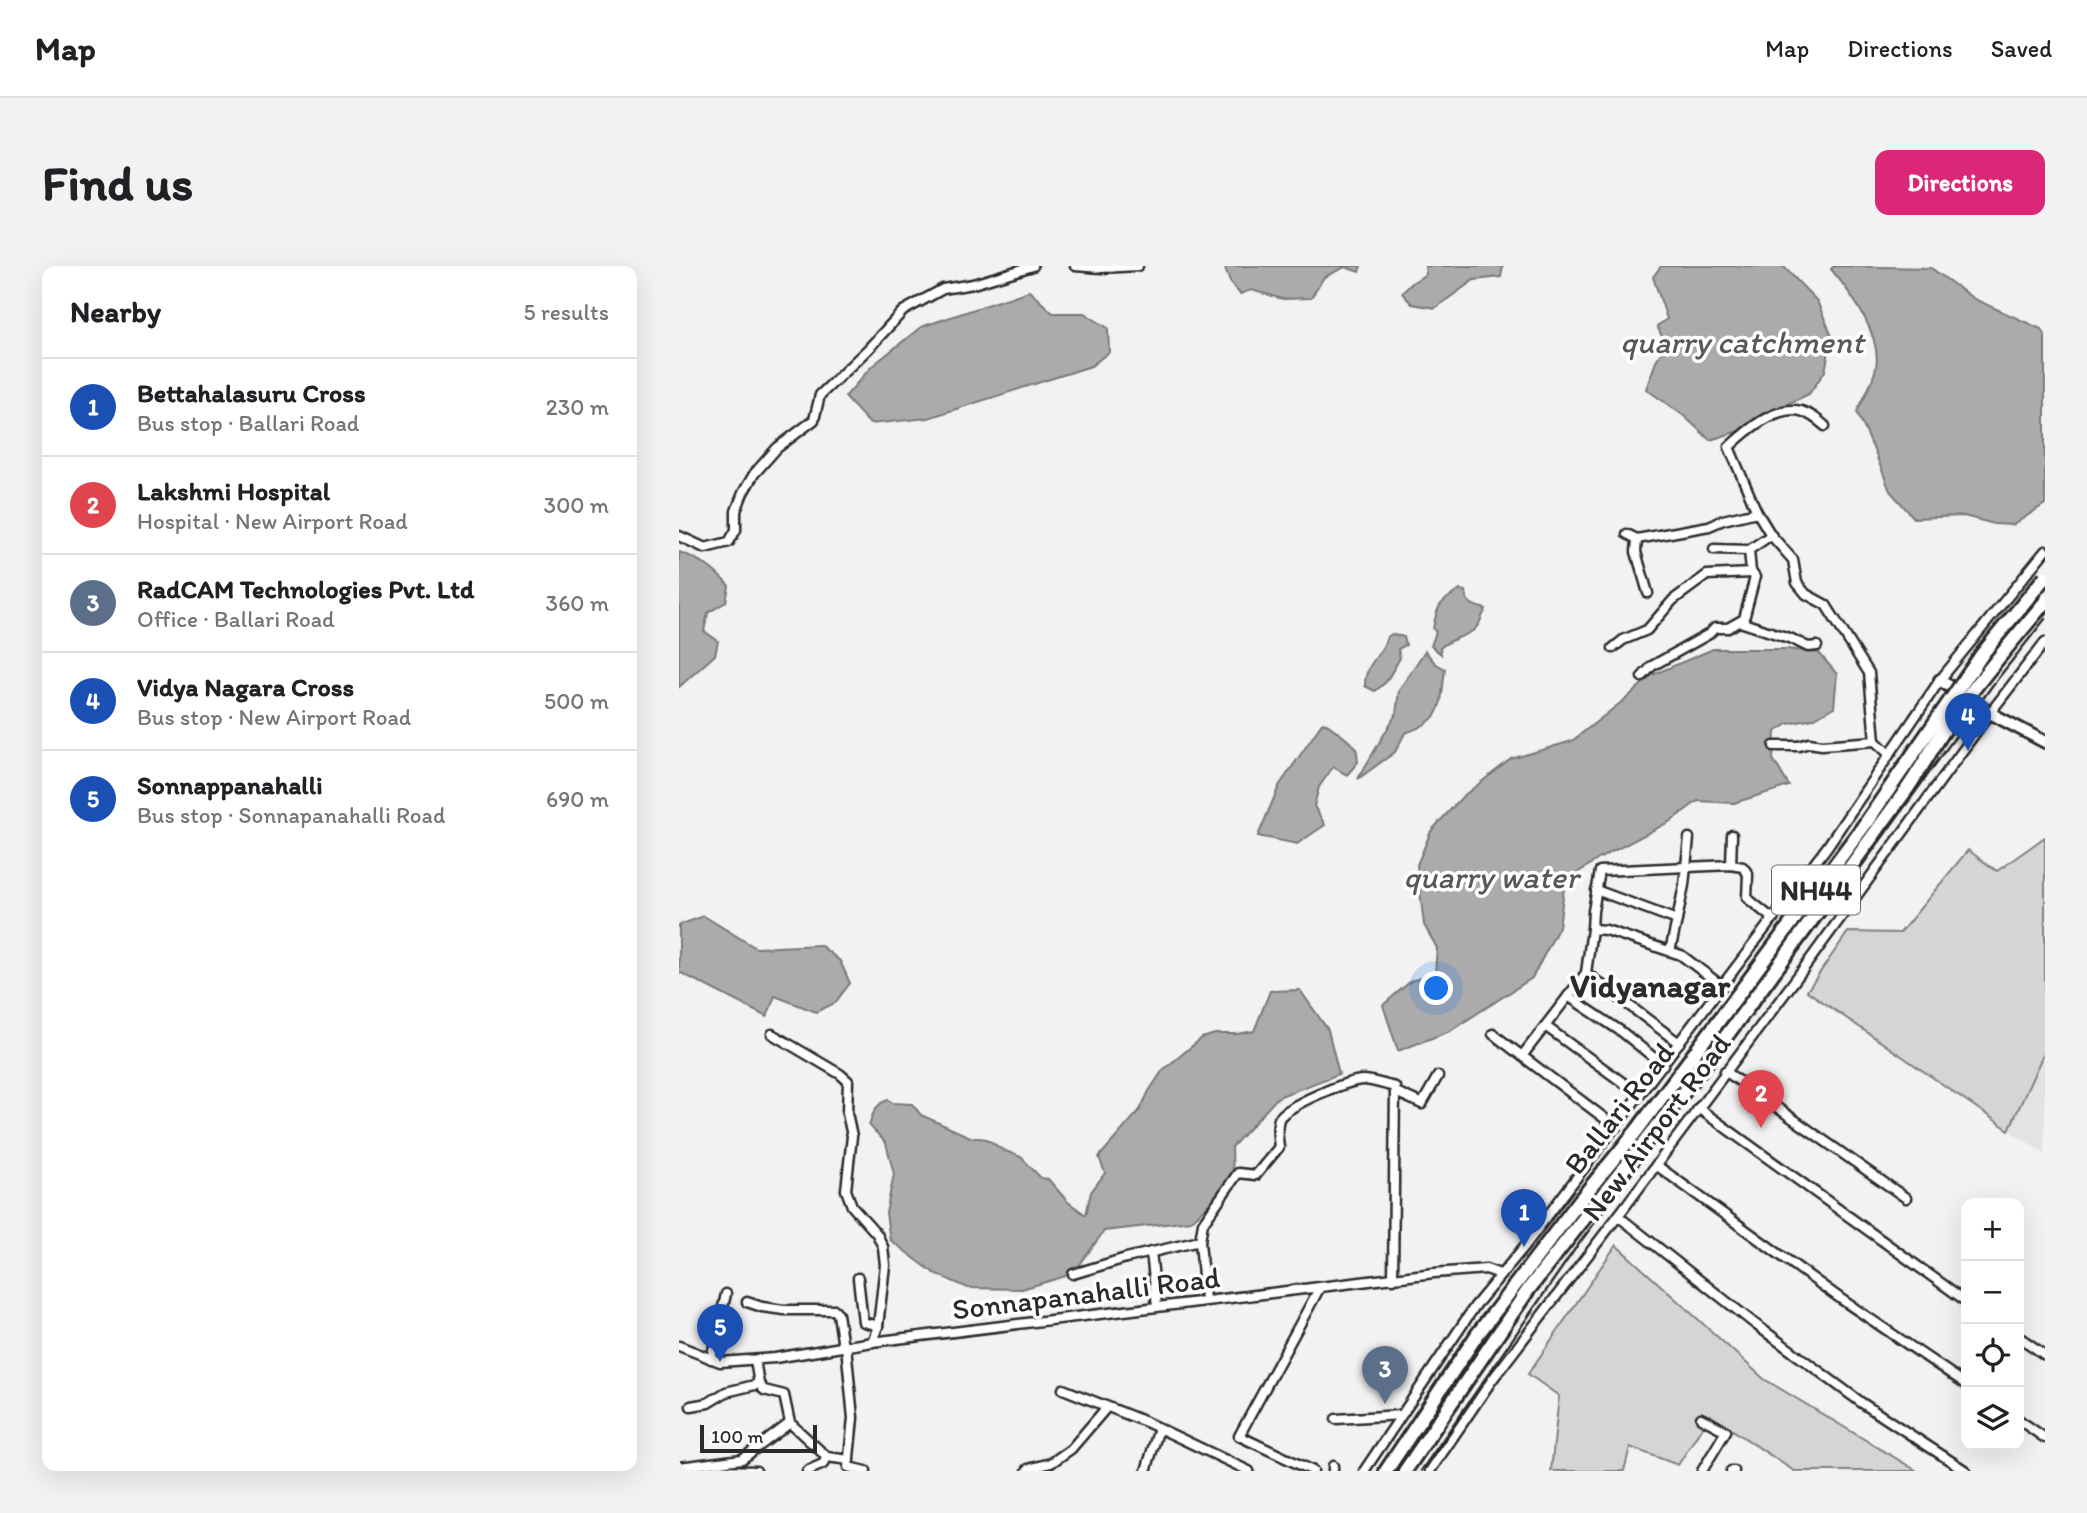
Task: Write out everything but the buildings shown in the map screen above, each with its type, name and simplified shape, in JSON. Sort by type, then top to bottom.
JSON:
[{"type":"highway","name":"Ballari Road","points":[[1405,1471],[1638,1129],[1855,838],[1983,653],[2045,577]]},
{"type":"highway","name":"Ballari Road","points":[[1386,1471],[1477,1335],[1587,1203],[1644,1144],[1927,762],[1951,720],[1982,676],[2045,602]]},
{"type":"main road","points":[[1940,680],[1990,713],[2045,743]]},
{"type":"street","points":[[679,536],[705,548],[729,542],[736,530],[736,511],[754,474],[777,448],[814,420],[820,395],[903,311],[943,289],[973,284],[1033,266]]},
{"type":"street","points":[[1075,266],[1137,266]]},
{"type":"street","points":[[1825,426],[1810,414],[1787,410],[1744,433],[1729,447],[1757,512],[1771,535],[1793,560],[1797,583],[1806,594],[1826,605],[1869,673],[1875,741],[1887,752]]},
{"type":"street","points":[[1627,534],[1637,539],[1709,526],[1757,512]]},
{"type":"street","points":[[1714,549],[1749,550],[1771,535]]},
{"type":"street","points":[[1637,539],[1636,552],[1648,593]]},
{"type":"street","points":[[1642,677],[1652,666],[1715,628],[1728,628],[1744,619],[1755,577],[1749,550]]},
{"type":"street","points":[[1364,1471],[1475,1306],[1524,1247],[1827,847],[1940,680],[2045,551]]},
{"type":"street","points":[[1613,648],[1623,640],[1647,630],[1673,600],[1707,575],[1752,573]]},
{"type":"street","points":[[1740,622],[1808,647],[1817,646]]},
{"type":"street","name":"New Airport Road","points":[[1430,1471],[1492,1380],[1801,972],[2045,642]]},
{"type":"street","points":[[1774,746],[1799,746],[1809,743],[1822,746],[1875,741]]},
{"type":"street","points":[[1731,864],[1732,835]]},
{"type":"street","points":[[1670,951],[1687,867],[1689,838]]},
{"type":"street","points":[[1522,1056],[1586,973],[1600,870],[1731,864],[1743,867],[1748,874],[1747,898],[1773,919]]},
{"type":"street","points":[[1596,890],[1677,920]]},
{"type":"street","points":[[1593,929],[1606,930],[1681,955],[1722,986]]},
{"type":"street","points":[[1586,973],[1679,1043]]},
{"type":"street","points":[[1568,996],[1622,1032],[1663,1065]]},
{"type":"street","points":[[1545,1026],[1640,1095]]},
{"type":"street","points":[[772,1034],[848,1081],[847,1113],[852,1136],[847,1168],[848,1199],[877,1234],[883,1247],[885,1265],[878,1326],[872,1342]]},
{"type":"street","points":[[1493,1034],[1616,1127]]},
{"type":"street","points":[[1725,1071],[1906,1198]]},
{"type":"street","points":[[1396,1092],[1422,1104],[1438,1076]]},
{"type":"street","points":[[1205,1300],[1200,1241],[1203,1223],[1238,1173],[1256,1175],[1279,1147],[1277,1122],[1281,1116],[1333,1089],[1363,1080],[1395,1087],[1396,1092],[1393,1279]]},
{"type":"street","points":[[1698,1108],[1961,1297]]},
{"type":"street","points":[[1656,1165],[1841,1299],[1961,1381]]},
{"type":"street","points":[[1618,1216],[1755,1324],[1862,1403],[1966,1471]]},
{"type":"street","points":[[1073,1274],[1200,1241]]},
{"type":"street","points":[[1151,1252],[1157,1306]]},
{"type":"street","name":"Sonnapanahalli Road","points":[[679,1346],[720,1362],[755,1360],[872,1342],[1434,1273],[1486,1269],[1500,1274]]},
{"type":"street","points":[[858,1279],[863,1322],[878,1326]]},
{"type":"street","points":[[1313,1471],[1239,1436],[1320,1287]]},
{"type":"street","points":[[711,1359],[726,1294]]},
{"type":"street","points":[[747,1302],[784,1310],[835,1310],[838,1314],[845,1347],[853,1419],[848,1466]]},
{"type":"street","points":[[2024,1340],[2045,1355]]},
{"type":"street","points":[[755,1360],[758,1384],[764,1390],[784,1395],[790,1423],[827,1457],[866,1471]]},
{"type":"street","points":[[691,1406],[708,1403],[726,1392],[758,1384]]},
{"type":"street","points":[[1063,1389],[1159,1429],[1249,1471]]},
{"type":"street","points":[[1027,1471],[1051,1463],[1071,1449],[1107,1407]]},
{"type":"street","points":[[1336,1419],[1401,1416]]},
{"type":"street","points":[[1701,1418],[1726,1430],[1702,1471]]},
{"type":"street","points":[[680,1469],[742,1459],[790,1423]]},
{"type":"street","points":[[2024,1423],[2045,1438]]},
{"type":"street","points":[[1146,1471],[1159,1429]]},
{"type":"street","points":[[807,1471],[823,1464],[827,1457]]},
{"type":"street","points":[[721,1470],[756,1471]]},
{"type":"shaded area","points":[[2045,837],[2045,1050],[2009,1130],[1807,991],[1848,932],[1900,933],[1968,850],[1997,871]]},
{"type":"shaded area","points":[[2045,1050],[2045,1154],[2009,1130]]},
{"type":"shaded area","points":[[1616,1245],[1764,1379],[1917,1471],[1794,1471],[1710,1415],[1678,1465],[1630,1447],[1624,1471],[1551,1471],[1559,1396],[1528,1374]]},
{"type":"water","points":[[1224,266],[1361,266],[1359,272],[1345,267],[1324,277],[1311,298],[1283,299],[1251,290],[1240,294],[1230,282]]},
{"type":"water","points":[[1425,266],[1503,266],[1501,277],[1474,280],[1435,308],[1412,304],[1402,293],[1426,274]]},
{"type":"water","name":"quarry catchment","points":[[1661,266],[1783,266],[1817,301],[1832,336],[1825,371],[1809,394],[1742,430],[1710,440],[1684,416],[1646,389],[1657,359],[1666,345],[1657,326],[1667,319],[1653,277]]},
{"type":"water","points":[[1834,266],[1931,268],[1974,299],[2041,329],[2045,336],[2045,504],[2013,525],[1994,524],[1964,516],[1914,518],[1890,491],[1857,412],[1876,367],[1874,341],[1863,315],[1831,269]]},
{"type":"water","points":[[1029,291],[1053,313],[1084,313],[1108,328],[1109,352],[1091,366],[928,418],[870,424],[845,397],[871,367],[921,327]]},
{"type":"water","points":[[679,552],[706,565],[729,586],[726,602],[708,613],[704,631],[718,641],[715,655],[679,687]]},
{"type":"water","points":[[1460,590],[1465,591],[1471,604],[1486,609],[1474,630],[1443,645],[1440,648],[1441,654],[1431,646],[1436,632],[1433,629],[1436,615],[1440,605]]},
{"type":"water","points":[[1392,634],[1404,637],[1406,645],[1398,649],[1400,658],[1386,682],[1375,691],[1365,686],[1367,671],[1387,637]]},
{"type":"water","name":"quarry water","points":[[1713,649],[1787,649],[1819,653],[1837,674],[1834,707],[1813,719],[1788,724],[1775,732],[1773,759],[1789,786],[1734,803],[1698,801],[1669,822],[1600,858],[1565,881],[1559,927],[1532,978],[1450,1031],[1398,1051],[1383,1005],[1411,981],[1435,973],[1437,948],[1424,925],[1417,865],[1431,831],[1462,797],[1511,759],[1572,741],[1652,675]]},
{"type":"water","points":[[1425,651],[1435,663],[1445,669],[1438,710],[1427,723],[1405,733],[1395,752],[1358,779],[1396,714],[1399,690]]},
{"type":"water","points":[[1323,722],[1354,746],[1358,762],[1347,775],[1333,767],[1319,787],[1314,806],[1325,825],[1297,844],[1258,836],[1279,786]]},
{"type":"water","points":[[704,916],[756,948],[820,945],[840,961],[850,983],[835,1003],[816,1012],[775,996],[767,1017],[679,972],[679,925]]},
{"type":"water","points":[[1300,990],[1328,1030],[1339,1074],[1278,1097],[1232,1147],[1233,1181],[1191,1221],[1104,1231],[1073,1274],[1022,1289],[968,1288],[934,1273],[890,1240],[886,1213],[894,1174],[886,1143],[869,1125],[880,1104],[888,1100],[893,1103],[912,1104],[921,1115],[970,1137],[987,1139],[1003,1150],[1021,1157],[1041,1178],[1048,1179],[1068,1202],[1086,1215],[1091,1192],[1105,1173],[1099,1157],[1140,1110],[1163,1070],[1202,1038],[1215,1034],[1254,1031],[1270,991]]},
{"type":"railway","points":[[1421,1471],[1575,1249],[1856,874],[1992,686],[2045,619]]},
{"type":"place","name":"Vidya Nagara Cross","points":[[1968,751]]},
{"type":"place","name":"Lakshmi Hospital","points":[[1761,1128]]},
{"type":"place","name":"Bettahalasuru Cross","points":[[1524,1247]]},
{"type":"place","name":"Sonnappanahalli","points":[[720,1362]]},
{"type":"place","name":"RadCAM Technologies Pvt. Ltd","points":[[1385,1404]]},
{"type":"district","name":"Vidyanagar","points":[[1650,985]]}]
